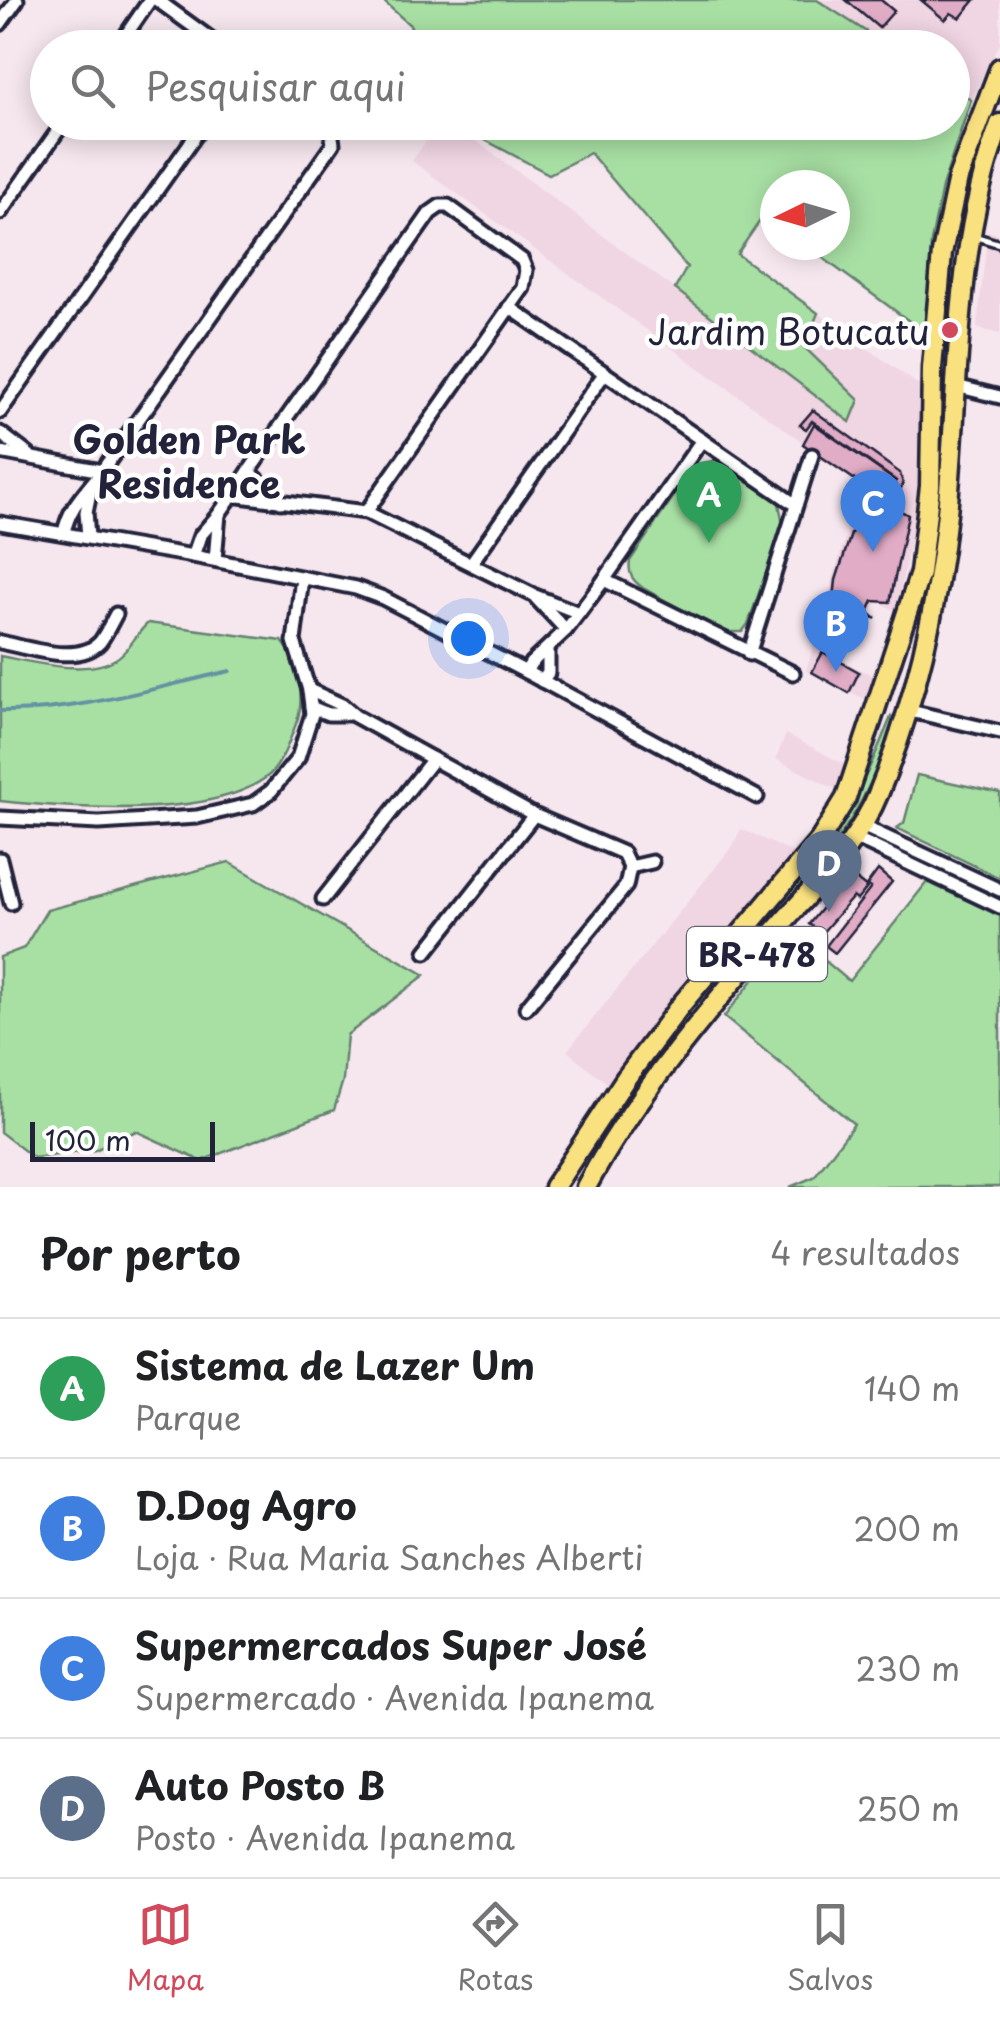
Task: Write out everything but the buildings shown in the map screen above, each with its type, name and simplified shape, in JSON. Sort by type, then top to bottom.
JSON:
[{"type":"main road","name":"BR-478","points":[[554,1187],[626,1078],[680,1006],[832,822],[846,798],[914,596],[928,513],[942,253],[958,178],[1000,68]]},
{"type":"main road","name":"BR-478","points":[[586,1187],[604,1153],[670,1057],[856,831],[878,796],[906,710],[940,577],[970,235],[984,164],[1000,124]]},
{"type":"main road","points":[[930,431],[940,400],[956,386]]},
{"type":"main road","points":[[906,710],[899,678],[916,614],[914,596]]},
{"type":"street","points":[[0,24],[17,0]]},
{"type":"street","points":[[130,30],[153,0],[197,30]]},
{"type":"street","points":[[0,213],[51,140]]},
{"type":"street","points":[[0,412],[193,140]]},
{"type":"street","points":[[64,533],[75,503],[102,471],[333,140]]},
{"type":"street","points":[[194,556],[200,536],[430,213],[440,206],[454,209],[517,255],[526,270],[522,288],[366,512]]},
{"type":"street","points":[[509,307],[796,506]]},
{"type":"street","points":[[472,562],[604,374]]},
{"type":"street","points":[[956,386],[1000,397]]},
{"type":"street","points":[[0,433],[32,458]]},
{"type":"street","points":[[526,672],[579,613],[702,440]]},
{"type":"street","points":[[0,452],[102,471]]},
{"type":"street","points":[[749,654],[812,455]]},
{"type":"street","points":[[249,471],[281,502]]},
{"type":"street","points":[[88,538],[86,512],[92,484]]},
{"type":"street","points":[[231,496],[366,512],[533,595],[579,613]]},
{"type":"street","points":[[215,560],[218,514]]},
{"type":"street","points":[[0,524],[356,588],[526,672],[757,797]]},
{"type":"street","points":[[0,818],[100,823],[197,817],[252,804],[271,791],[298,758],[317,710],[294,641],[302,578]]},
{"type":"street","points":[[604,580],[792,674]]},
{"type":"street","points":[[533,595],[566,630]]},
{"type":"street","points":[[0,642],[70,654],[88,651],[101,641],[116,614]]},
{"type":"street","points":[[542,681],[549,663],[548,650]]},
{"type":"street","points":[[309,690],[534,815],[623,854],[630,867],[626,886],[526,1008]]},
{"type":"street","points":[[317,710],[354,716]]},
{"type":"street","points":[[906,710],[1000,732]]},
{"type":"street","points":[[323,899],[433,759]]},
{"type":"street","points":[[426,952],[534,815]]},
{"type":"street","points":[[856,831],[1000,890]]},
{"type":"street","points":[[856,831],[1000,906]]},
{"type":"street","points":[[0,858],[11,902]]},
{"type":"street","points":[[630,867],[652,862]]},
{"type":"lane","points":[[970,235],[1000,244]]},
{"type":"shaded area","points":[[817,0],[1000,0],[1000,43],[971,100],[970,30],[864,30]]},
{"type":"shaded area","points":[[427,140],[475,140],[850,420],[859,400],[804,347],[818,313],[924,389],[914,522],[896,611],[877,601],[871,614],[834,600],[834,636],[842,641],[835,658],[876,677],[869,701],[806,671],[861,484],[412,161]]},
{"type":"shaded area","points":[[988,231],[1000,235],[1000,334],[977,328]]},
{"type":"shaded area","points":[[786,734],[849,767],[841,792],[776,759]]},
{"type":"shaded area","points":[[741,829],[800,856],[607,1083],[567,1051],[732,847]]},
{"type":"green space","points":[[382,0],[817,0],[864,30],[409,30],[411,26]]},
{"type":"green space","points":[[485,140],[958,140],[942,187],[931,242],[927,334],[826,260],[850,260],[850,170],[760,170],[760,221],[737,254],[818,313],[804,347],[859,400],[850,422],[675,289],[687,267],[590,153],[549,174]]},
{"type":"green space","points":[[716,460],[779,503],[783,525],[742,632],[723,632],[643,588],[630,570],[630,561],[695,465]]},
{"type":"green space","points":[[148,623],[282,641],[296,669],[300,701],[292,735],[274,770],[245,789],[178,805],[100,808],[0,801],[0,656],[64,667],[97,666],[123,653]]},
{"type":"green space","points":[[891,717],[894,720],[880,762],[860,804],[826,856],[775,920],[768,914],[813,863],[841,823]]},
{"type":"green space","points":[[917,775],[1000,793],[1000,878],[897,828],[904,823]]},
{"type":"green space","points":[[229,862],[425,975],[347,1035],[343,1080],[334,1110],[201,1161],[136,1131],[95,1150],[34,1158],[0,1132],[0,957],[24,948],[47,910]]},
{"type":"green space","points":[[927,882],[1000,915],[1000,1187],[790,1187],[814,1177],[854,1124],[724,1017],[791,932],[849,981]]},
{"type":"waterway","points":[[0,711],[86,703],[230,671]]},
{"type":"place","name":"Jardim Botucatu","points":[[950,330]]},
{"type":"place","name":"Sistema de Lazer Um","points":[[709,543]]},
{"type":"place","name":"Supermercados Super José","points":[[873,552]]},
{"type":"place","name":"D.Dog Agro","points":[[836,672]]},
{"type":"place","name":"Auto Posto B","points":[[829,912]]},
{"type":"district","name":"Golden Park Residence","points":[[189,460]]}]
